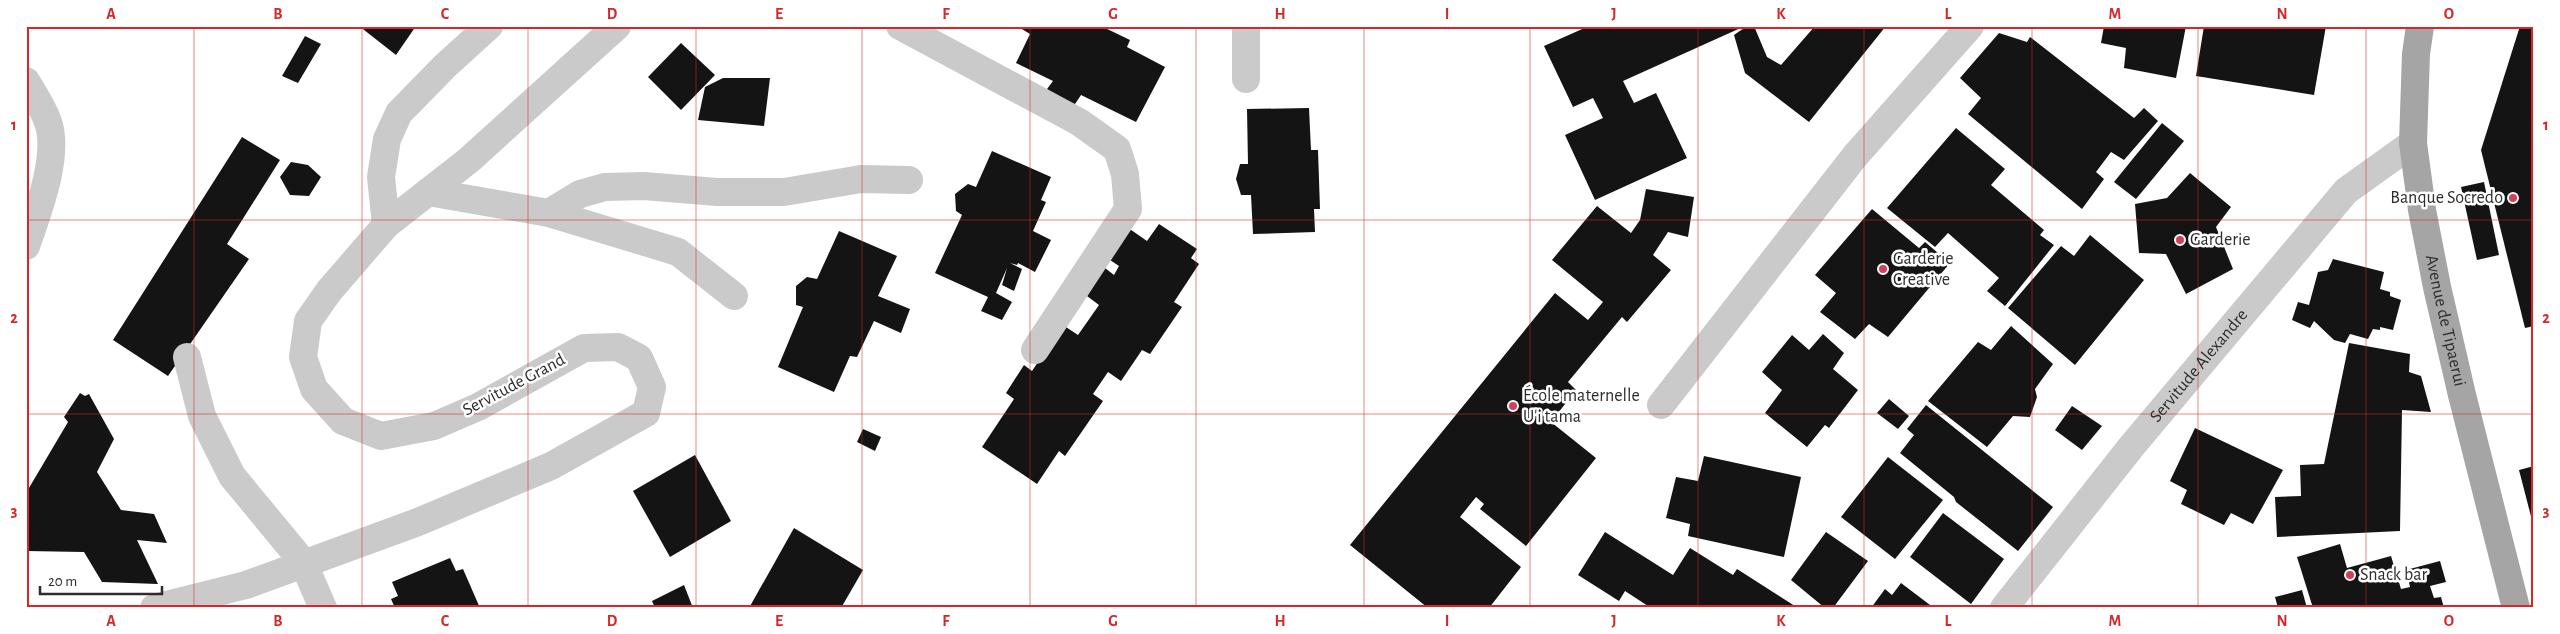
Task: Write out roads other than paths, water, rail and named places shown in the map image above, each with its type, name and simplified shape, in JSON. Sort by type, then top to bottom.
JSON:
[{"type":"main road","name":"Avenue de Tipaerui","points":[[2420,26],[2416,54],[2413,143],[2422,210],[2437,287],[2516,608]]},
{"type":"street","points":[[386,225],[381,177],[387,139],[399,113],[444,66],[489,26]]},
{"type":"street","name":"Servitude Grand","points":[[154,608],[246,585],[303,562],[418,522],[552,466],[646,413],[652,387],[639,358],[618,347],[592,347],[584,348],[478,407],[434,426],[381,436],[343,421],[314,389],[303,357],[308,321],[328,291],[386,225],[469,160],[617,26]]},
{"type":"street","points":[[900,26],[1078,122],[1117,149],[1125,174],[1128,209],[1035,350]]},
{"type":"street","points":[[1246,26],[1246,79]]},
{"type":"street","points":[[1662,405],[1855,156],[1970,26]]},
{"type":"street","points":[[26,81],[49,124],[51,156],[43,196],[26,246]]},
{"type":"street","name":"Servitude Alexandre","points":[[2004,608],[2131,447],[2346,191],[2413,143]]},
{"type":"street","points":[[549,213],[580,194],[605,187],[644,186],[717,192],[784,192],[861,179],[909,180]]},
{"type":"street","points":[[428,192],[549,213],[678,252],[734,296]]},
{"type":"street","points":[[187,357],[202,416],[232,476],[303,562],[322,608]]},
{"type":"place","name":"Banque Socredo","points":[[2513,198]]},
{"type":"place","name":"Garderie","points":[[2180,240]]},
{"type":"place","name":"Garderie Creative","points":[[1883,269]]},
{"type":"place","name":"École maternelle U'i tama","points":[[1513,406]]},
{"type":"place","name":"Snack bar","points":[[2350,575]]}]
